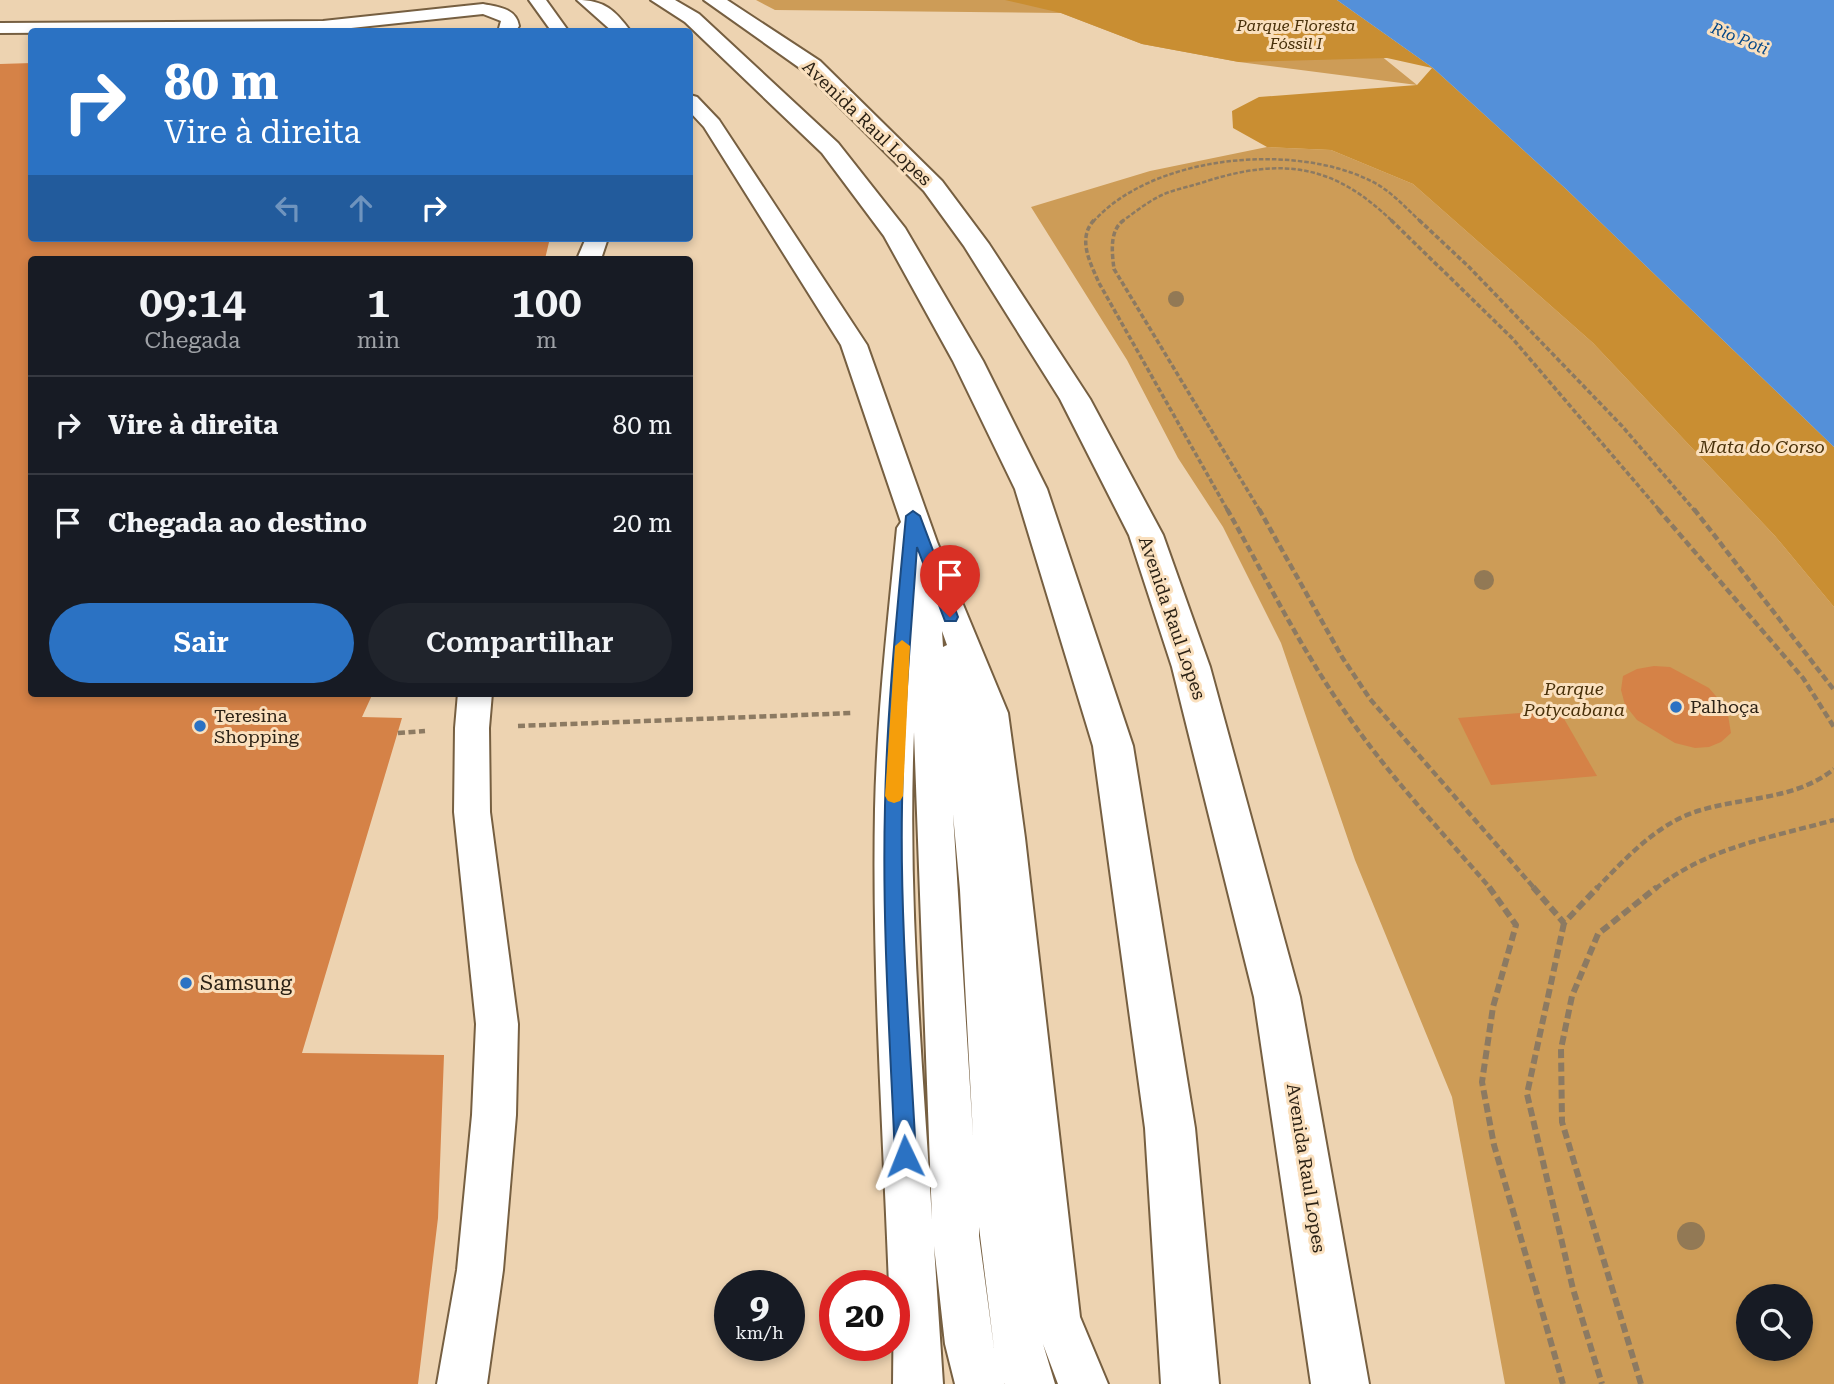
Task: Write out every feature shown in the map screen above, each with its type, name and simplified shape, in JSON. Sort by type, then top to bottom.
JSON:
[{"type":"main road","points":[[661,0],[692,18],[830,148],[896,234],[968,361],[1031,489],[1113,746],[1170,1128],[1190,1384]]},
{"type":"main road","name":"Avenida Raul Lopes","points":[[714,0],[812,66],[933,186],[976,244],[1075,399],[1146,535],[1191,667],[1278,997],[1340,1384]]},
{"type":"lane","points":[[537,0],[558,28]]},
{"type":"lane","points":[[585,0],[619,28]]},
{"type":"lane","points":[[0,28],[323,26],[384,21],[451,4],[500,13],[509,19],[509,28]]},
{"type":"lane","points":[[150,26],[164,12]]},
{"type":"lane","points":[[697,116],[854,345],[917,529],[950,617],[992,713],[1013,890],[1056,1318],[1083,1384]]},
{"type":"lane","points":[[917,529],[898,711],[894,806],[894,922],[918,1384]]},
{"type":"lane","points":[[917,529],[956,1236],[969,1344],[980,1384]]},
{"type":"lane","points":[[950,617],[979,890],[1000,1217],[1020,1356],[1030,1384]]},
{"type":"lane","points":[[462,1384],[480,1270],[494,1115],[497,1024],[471,812],[474,710]]},
{"type":"path","points":[[1563,1384],[1494,1144],[1482,1082],[1493,1007],[1516,925],[1502,900],[1439,832],[1358,734],[1323,679],[1099,283],[1085,254],[1084,236],[1092,220],[1126,197],[1158,182],[1194,169],[1225,162],[1286,158],[1314,161],[1373,181],[1408,209],[1470,267],[1679,492],[1834,690]]},
{"type":"path","points":[[1564,923],[1404,741],[1370,699],[1342,657],[1237,470],[1114,269],[1111,246],[1119,223],[1162,195],[1230,174],[1267,167],[1298,168],[1336,180],[1372,201],[1512,338],[1803,678],[1834,727]]},
{"type":"path","points":[[398,733],[474,710],[898,711]]},
{"type":"path","points":[[1602,1384],[1573,1289],[1527,1094],[1564,923],[1636,850],[1675,820],[1733,801],[1794,790],[1827,777],[1834,769]]},
{"type":"path","points":[[1642,1384],[1562,1122],[1561,1049],[1572,996],[1598,934],[1676,872],[1716,852],[1834,820]]},
{"type":"green space","name":"Parque Floresta Fóssil I","points":[[756,0],[1312,0],[1417,85],[1239,62],[1142,44],[1061,13],[775,10]]},
{"type":"green space","name":"Mata do Corso","points":[[1005,0],[1337,0],[1433,68],[1566,189],[1834,447],[1834,607],[1775,536],[1593,343],[1413,184],[1331,150],[1267,147],[1233,128],[1232,111],[1259,97],[1417,85],[1432,68],[1387,58],[1239,62],[1142,44],[1061,13]]},
{"type":"green space","name":"Parque Potycabana","points":[[1267,147],[1331,150],[1413,184],[1593,343],[1775,536],[1834,607],[1834,1384],[1505,1384],[1452,1097],[1355,860],[1281,643],[1223,527],[1178,458],[1127,360],[1031,207],[1150,171]]},
{"type":"water","name":"Rio Poti","points":[[1337,0],[1834,0],[1834,447],[1566,189],[1433,68]]},
{"type":"building","name":"Teresina Shopping","points":[[28,63],[28,242],[549,242],[546,256],[28,256],[28,697],[371,697],[362,717],[402,718],[302,1053],[444,1055],[438,1218],[418,1384],[0,1384],[0,64]]},
{"type":"building","name":"Palhoça","points":[[1670,667],[1709,688],[1727,709],[1731,733],[1721,742],[1709,747],[1695,748],[1675,743],[1637,720],[1625,705],[1621,690],[1623,676],[1637,669]]},
{"type":"building","points":[[1559,710],[1597,776],[1491,785],[1458,718]]},
{"type":"slow traffic","points":[[894,796],[902,646]]},
{"type":"place","name":"Palhoça","points":[[1676,707]]},
{"type":"place","name":"Teresina Shopping","points":[[200,726]]},
{"type":"place","name":"Samsung","points":[[186,983]]},
{"type":"route","points":[[905,1156],[894,922],[894,806],[900,671],[913,516],[950,617]]}]
